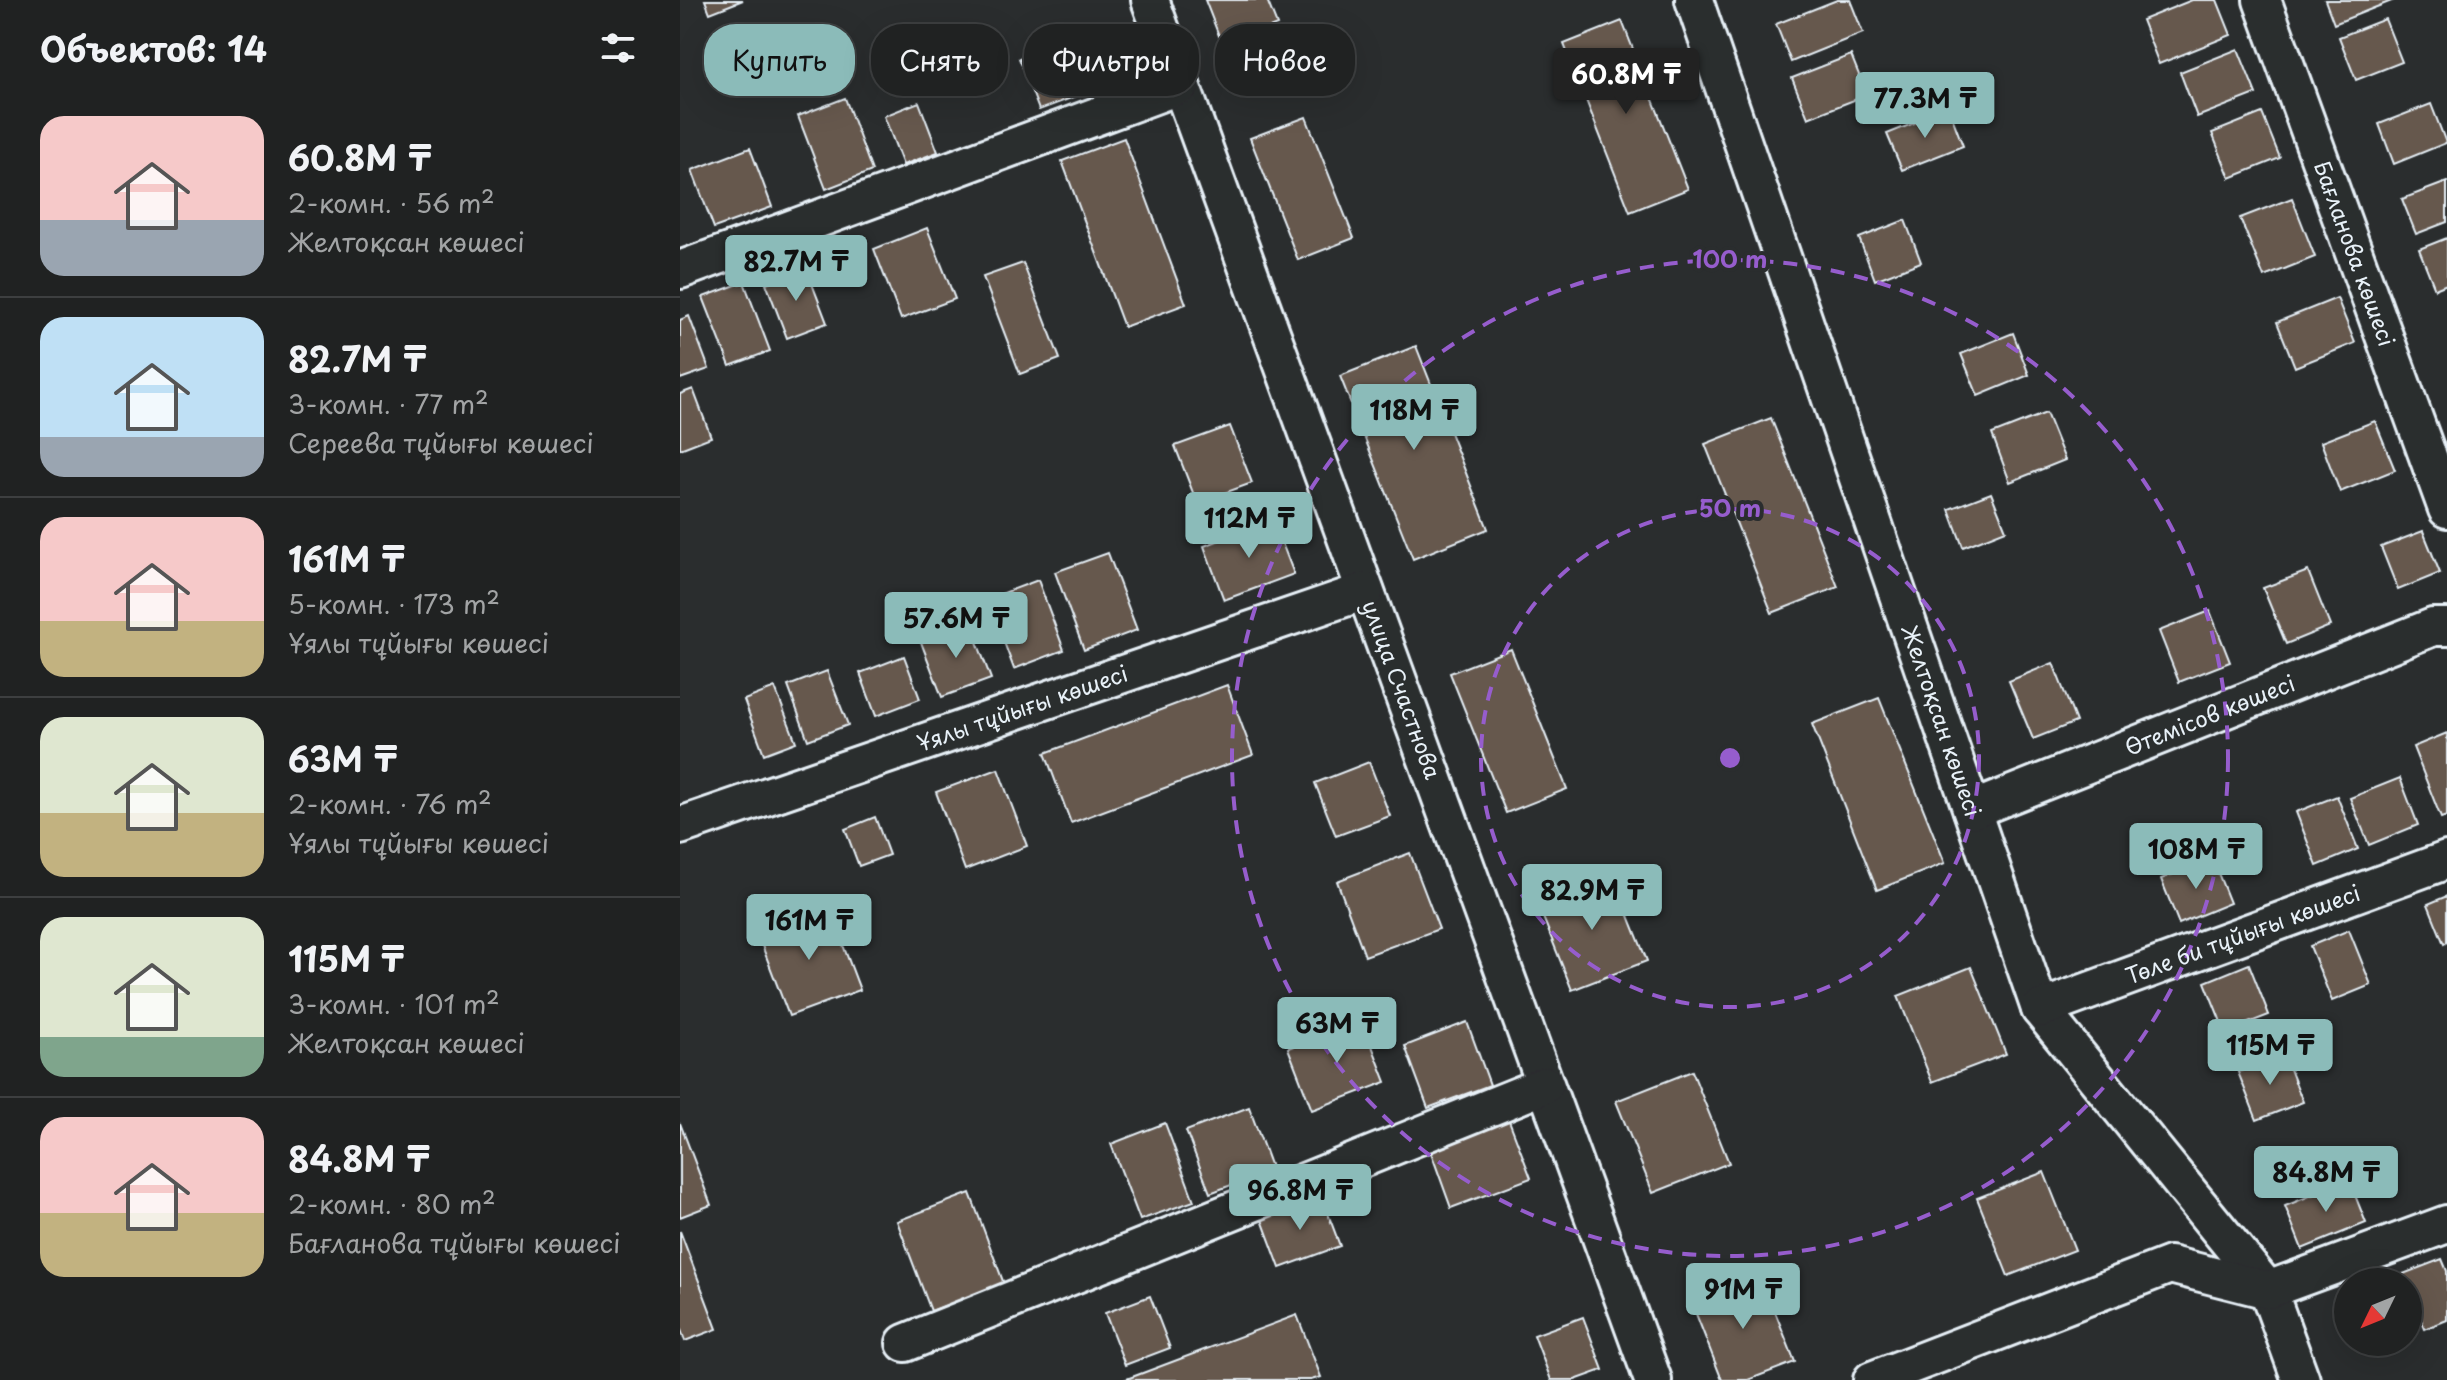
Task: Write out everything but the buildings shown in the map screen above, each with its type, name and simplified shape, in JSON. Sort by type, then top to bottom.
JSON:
[{"type":"street","name":"улица Счастнова","points":[[1150,0],[1159,24]]},
{"type":"street","name":"Желтоқсан көшесі","points":[[1694,0],[2040,1009],[2268,1290],[2301,1380]]},
{"type":"street","name":"Бағланова көшесі","points":[[2262,0],[2447,509]]},
{"type":"street","points":[[680,270],[1151,96]]},
{"type":"street","name":"улица Счастнова","points":[[1185,96],[1653,1380]]},
{"type":"street","name":"Ұялы тұйығы көшесі","points":[[680,826],[1365,591]]},
{"type":"street","name":"Өтемісов көшесі","points":[[1972,810],[2433,627],[2447,627]]},
{"type":"street","name":"Төле би тұйығы көшесі","points":[[2040,1009],[2447,860]]},
{"type":"street","points":[[905,1343],[1545,1085]]},
{"type":"street","points":[[1872,1380],[2170,1265],[2268,1290],[2447,1224]]}]
